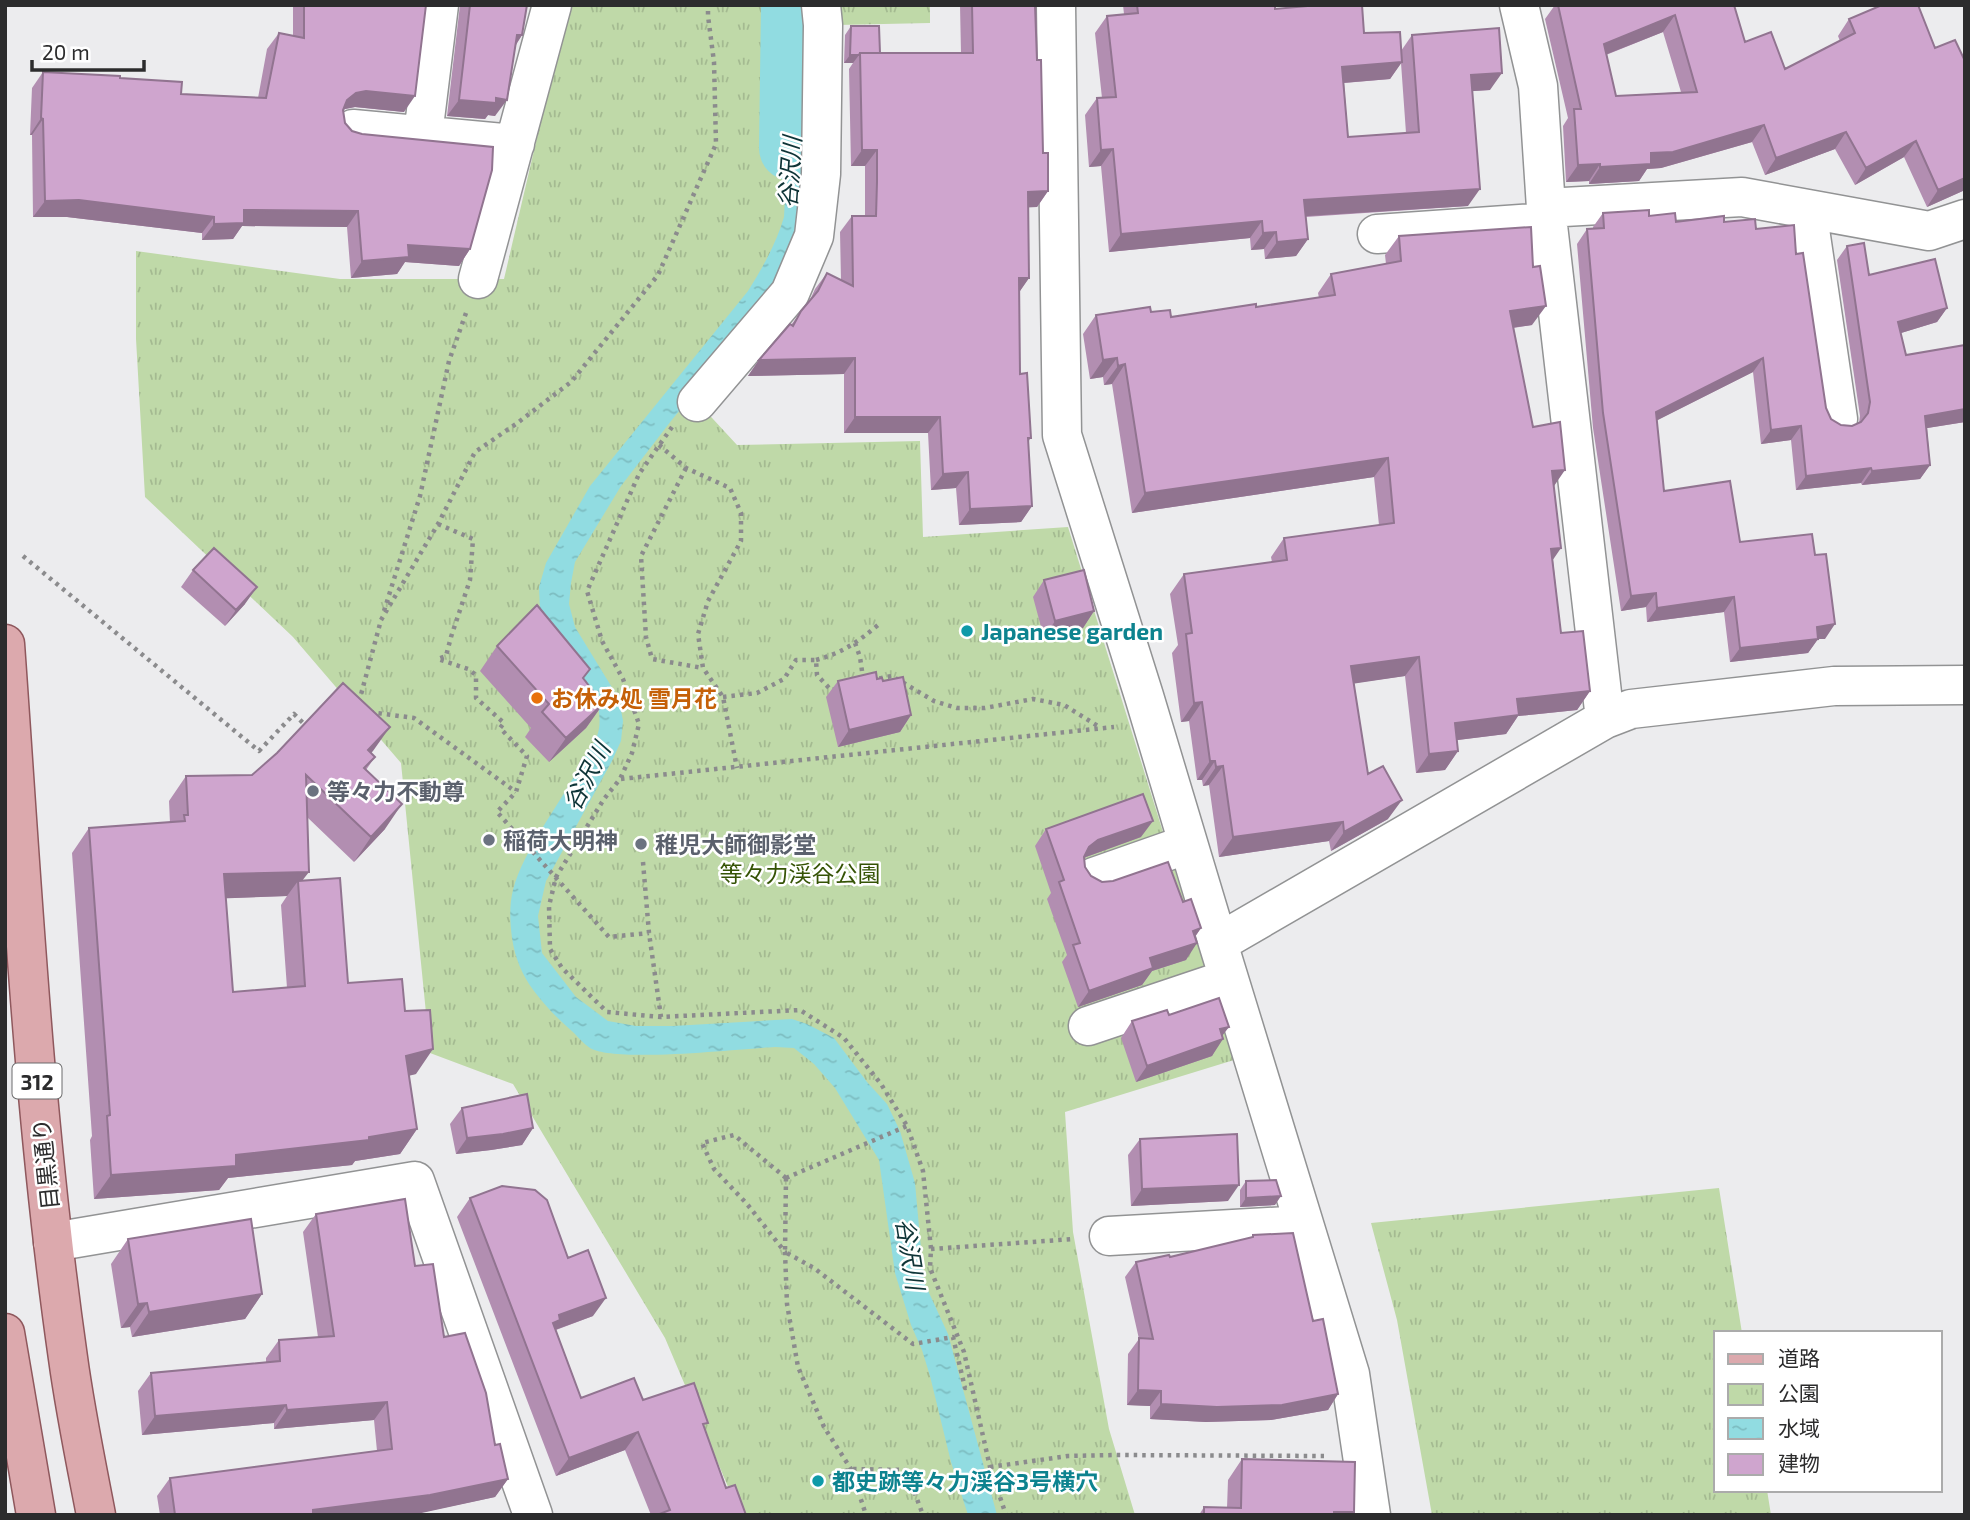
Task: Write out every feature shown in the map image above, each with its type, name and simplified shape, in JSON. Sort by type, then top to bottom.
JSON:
[{"type":"main road","name":"目黒通り","points":[[5,644],[7,710],[52,1242],[68,1361],[96,1515]]},
{"type":"main road","points":[[5,1333],[36,1515]]},
{"type":"street","points":[[423,135],[439,5]]},
{"type":"street","points":[[478,279],[552,5]]},
{"type":"street","points":[[697,402],[790,292],[814,236],[821,174],[821,5]]},
{"type":"street","points":[[1056,5],[1062,435],[1350,1374],[1371,1515]]},
{"type":"street","points":[[1519,5],[1538,86],[1547,215],[1605,719]]},
{"type":"street","points":[[353,129],[515,144]]},
{"type":"street","points":[[1377,234],[1742,197],[1929,231],[1965,219]]},
{"type":"street","points":[[1807,209],[1838,418]]},
{"type":"street","points":[[1088,1026],[1223,961],[1605,719],[1631,709],[1834,686],[1965,685]]},
{"type":"street","points":[[1094,877],[1188,844]]},
{"type":"street","points":[[52,1242],[415,1181],[533,1515]]},
{"type":"street","points":[[1096,1237],[1304,1225]]},
{"type":"path","points":[[381,620],[438,524],[475,452],[571,382],[658,275],[716,144],[714,62],[708,5]]},
{"type":"path","points":[[356,710],[420,496],[449,362],[478,279]]},
{"type":"path","points":[[697,402],[671,428],[639,474],[587,591],[602,641],[623,679],[639,724],[632,753],[620,779],[604,799],[556,877],[549,906],[550,949],[562,968],[607,1012],[661,1017],[800,1010],[844,1038],[881,1084],[907,1126],[923,1171],[931,1249],[930,1268],[964,1352],[990,1467],[1006,1515]]},
{"type":"path","points":[[658,445],[686,468],[730,488],[741,513],[741,541],[708,601],[698,634],[703,668],[723,697],[737,768]]},
{"type":"path","points":[[686,468],[641,556],[646,637],[652,659],[703,668]]},
{"type":"path","points":[[438,524],[473,539],[470,580],[446,656],[438,659],[468,669],[476,675],[477,698],[505,723],[500,728],[527,756],[516,792],[497,812],[609,937],[649,933]]},
{"type":"path","points":[[23,556],[259,751],[294,714],[310,731]]},
{"type":"path","points":[[723,697],[757,693],[784,679],[796,660],[816,660],[835,655],[878,625]]},
{"type":"path","points":[[855,643],[863,682],[892,676],[934,701],[957,708],[985,708],[1033,699],[1063,705],[1102,729]]},
{"type":"path","points":[[816,660],[817,675],[831,690],[842,687]]},
{"type":"path","points":[[368,712],[414,718],[516,792]]},
{"type":"path","points":[[620,779],[1152,724]]},
{"type":"path","points":[[643,862],[649,933],[661,1017]]},
{"type":"path","points":[[786,1178],[907,1126]]},
{"type":"path","points":[[786,1178],[734,1135],[702,1143],[714,1169],[747,1204],[785,1252],[814,1268],[913,1344],[953,1337],[965,1388],[971,1387]]},
{"type":"path","points":[[786,1178],[787,1304],[798,1367],[824,1427],[851,1469],[866,1515]]},
{"type":"path","points":[[931,1249],[1096,1237]]},
{"type":"path","points":[[990,1467],[1068,1456],[1361,1456]]},
{"type":"path","points":[[821,1480],[851,1469],[906,1470],[923,1515]]},
{"type":"green space","name":"等々力渓谷公園","points":[[568,5],[807,5],[801,223],[689,393],[737,445],[920,441],[923,537],[1068,527],[1234,1060],[1065,1112],[1073,1232],[1109,1429],[1135,1515],[740,1515],[665,1338],[513,1084],[430,1053],[401,763],[293,637],[145,497],[136,339],[136,251],[340,279],[504,279]]},
{"type":"green space","points":[[835,5],[930,5],[930,23],[837,25]]},
{"type":"green space","points":[[1719,1188],[1742,1331],[1714,1331],[1714,1492],[1767,1492],[1771,1515],[1432,1515],[1397,1320],[1371,1223]]},
{"type":"water","points":[[794,5],[811,5],[807,209],[764,308],[621,486],[575,562],[569,604],[575,627],[619,699],[623,721],[621,741],[612,761],[546,881],[538,916],[542,953],[576,997],[608,1021],[636,1026],[673,1026],[792,1019],[834,1038],[887,1104],[900,1131],[915,1183],[924,1282],[948,1334],[997,1515],[968,1515],[951,1462],[930,1376],[895,1273],[879,1160],[835,1088],[814,1064],[794,1048],[650,1055],[604,1052],[590,1048],[534,991],[520,966],[512,938],[511,902],[518,875],[533,844],[596,739],[599,726],[598,706],[540,611],[539,587],[546,563],[590,486],[748,291],[773,246],[784,217]]},
{"type":"building","points":[[304,5],[426,5],[415,96],[366,91],[356,93],[347,100],[343,110],[345,123],[352,131],[362,134],[493,147],[492,170],[470,249],[408,245],[409,257],[362,261],[358,211],[244,210],[244,223],[214,224],[214,217],[79,200],[45,201],[41,118],[43,72],[182,82],[181,94],[266,98],[279,33],[304,38]]},
{"type":"building","points":[[470,5],[527,5],[522,35],[517,35],[507,100],[496,98],[496,103],[459,100]]},
{"type":"building","points":[[972,5],[1035,5],[1037,60],[1041,60],[1043,153],[1048,153],[1048,191],[1028,192],[1029,278],[1019,278],[1020,374],[1027,373],[1032,506],[970,509],[968,472],[943,474],[940,417],[855,417],[855,358],[759,360],[790,324],[793,326],[801,311],[818,291],[827,273],[853,286],[852,216],[876,216],[877,150],[862,150],[860,53],[973,53]]},
{"type":"building","points":[[1137,5],[1275,5],[1275,9],[1362,5],[1364,33],[1400,32],[1402,62],[1342,67],[1348,137],[1419,132],[1412,35],[1499,28],[1502,73],[1471,75],[1480,189],[1304,200],[1308,239],[1277,242],[1276,232],[1263,233],[1262,221],[1121,234],[1113,149],[1101,150],[1097,98],[1116,97],[1107,16],[1138,13]]},
{"type":"building","points":[[1558,5],[1734,5],[1745,42],[1771,32],[1785,69],[1855,33],[1849,19],[1882,5],[1918,5],[1935,48],[1955,40],[1965,61],[1965,178],[1938,190],[1916,141],[1866,168],[1846,132],[1776,158],[1764,125],[1673,152],[1651,153],[1651,164],[1600,167],[1600,164],[1578,165],[1574,109],[1581,109]],"holes":[[[1675,15],[1697,92],[1616,96],[1604,44]]]},
{"type":"building","points":[[851,26],[879,26],[880,53],[850,55]]},
{"type":"building","points":[[1649,210],[1649,216],[1675,213],[1676,222],[1724,216],[1724,222],[1755,219],[1756,229],[1794,225],[1796,254],[1803,253],[1826,408],[1831,419],[1841,425],[1852,426],[1861,422],[1868,413],[1870,402],[1847,246],[1864,243],[1869,275],[1935,259],[1947,308],[1898,322],[1906,355],[1965,345],[1965,409],[1925,416],[1930,465],[1872,471],[1871,468],[1806,476],[1801,426],[1771,430],[1763,358],[1656,412],[1664,491],[1730,481],[1740,542],[1812,534],[1815,555],[1826,554],[1835,624],[1817,627],[1818,639],[1740,648],[1734,597],[1657,608],[1656,593],[1631,596],[1603,413],[1587,229],[1604,228],[1603,213]]},
{"type":"building","points":[[1531,227],[1533,267],[1540,266],[1546,306],[1510,311],[1533,427],[1560,422],[1565,470],[1552,471],[1561,548],[1551,549],[1561,633],[1583,631],[1590,691],[1517,699],[1519,715],[1455,723],[1458,751],[1429,754],[1419,657],[1351,666],[1368,774],[1383,766],[1402,800],[1344,832],[1343,822],[1233,837],[1223,766],[1216,767],[1215,761],[1210,761],[1202,702],[1194,703],[1186,634],[1192,633],[1184,574],[1287,560],[1284,538],[1394,523],[1388,458],[1145,493],[1125,364],[1118,366],[1117,358],[1103,360],[1096,315],[1150,307],[1151,312],[1170,310],[1171,317],[1335,295],[1331,274],[1401,261],[1399,236]]},
{"type":"building","points":[[214,548],[257,587],[236,610],[193,570]]},
{"type":"building","points":[[1084,570],[1094,611],[1055,621],[1044,580]]},
{"type":"building","points":[[537,605],[590,669],[583,678],[603,704],[566,738],[542,712],[549,704],[497,646]]},
{"type":"building","points":[[876,672],[877,679],[882,678],[883,681],[903,677],[911,715],[849,730],[838,681]]},
{"type":"building","points":[[343,683],[390,727],[368,750],[375,757],[364,768],[402,804],[371,837],[306,775],[309,872],[224,874],[233,992],[305,986],[298,881],[340,878],[348,983],[402,979],[405,1011],[430,1010],[433,1049],[406,1056],[417,1129],[369,1137],[369,1140],[236,1155],[236,1166],[111,1175],[107,1116],[110,1115],[89,828],[185,821],[184,815],[188,815],[186,776],[252,775],[277,753]]},
{"type":"building","points":[[1143,794],[1153,821],[1098,840],[1089,847],[1084,857],[1085,867],[1091,876],[1102,882],[1113,881],[1168,862],[1183,902],[1191,899],[1201,928],[1193,931],[1197,943],[1150,958],[1153,968],[1089,991],[1073,945],[1080,943],[1059,882],[1064,880],[1046,829]]},
{"type":"building","points":[[1219,998],[1229,1027],[1220,1029],[1223,1039],[1147,1066],[1132,1021],[1167,1010],[1169,1015]]},
{"type":"building","points":[[527,1094],[533,1128],[467,1138],[462,1108]]},
{"type":"building","points":[[1237,1134],[1239,1185],[1142,1189],[1140,1139]]},
{"type":"building","points":[[1276,1180],[1281,1196],[1246,1198],[1246,1181]]},
{"type":"building","points":[[502,1186],[535,1190],[547,1200],[568,1258],[588,1250],[606,1298],[559,1315],[560,1320],[553,1323],[581,1398],[634,1378],[643,1400],[694,1383],[708,1423],[703,1424],[726,1488],[735,1485],[746,1515],[657,1515],[670,1510],[638,1432],[569,1458],[470,1198]]},
{"type":"building","points":[[405,1199],[415,1266],[433,1264],[444,1337],[465,1333],[486,1393],[495,1445],[500,1444],[508,1479],[430,1495],[313,1510],[313,1515],[175,1515],[170,1478],[392,1449],[387,1402],[287,1410],[286,1405],[155,1416],[151,1373],[280,1361],[279,1340],[334,1336],[316,1214]]},
{"type":"building","points":[[251,1219],[262,1294],[149,1312],[147,1303],[138,1304],[128,1239]]},
{"type":"building","points":[[1293,1233],[1313,1321],[1323,1319],[1338,1394],[1282,1405],[1217,1407],[1161,1404],[1161,1391],[1138,1390],[1139,1338],[1153,1339],[1136,1262],[1169,1255],[1170,1257],[1253,1235]]},
{"type":"building","points":[[1242,1459],[1355,1462],[1354,1512],[1334,1512],[1334,1515],[1204,1515],[1204,1507],[1241,1508]]},
{"type":"waterway","name":"谷沢川","points":[[792,148],[794,5]]},
{"type":"place","name":"Japanese garden","points":[[967,631]]},
{"type":"place","name":"お休み処 雪月花","points":[[537,698]]},
{"type":"place","name":"等々力不動尊","points":[[313,791]]},
{"type":"place","name":"稲荷大明神","points":[[489,840]]},
{"type":"place","name":"稚児大師御影堂","points":[[641,844]]},
{"type":"place","name":"都史跡等々力渓谷3号横穴","points":[[818,1481]]}]
